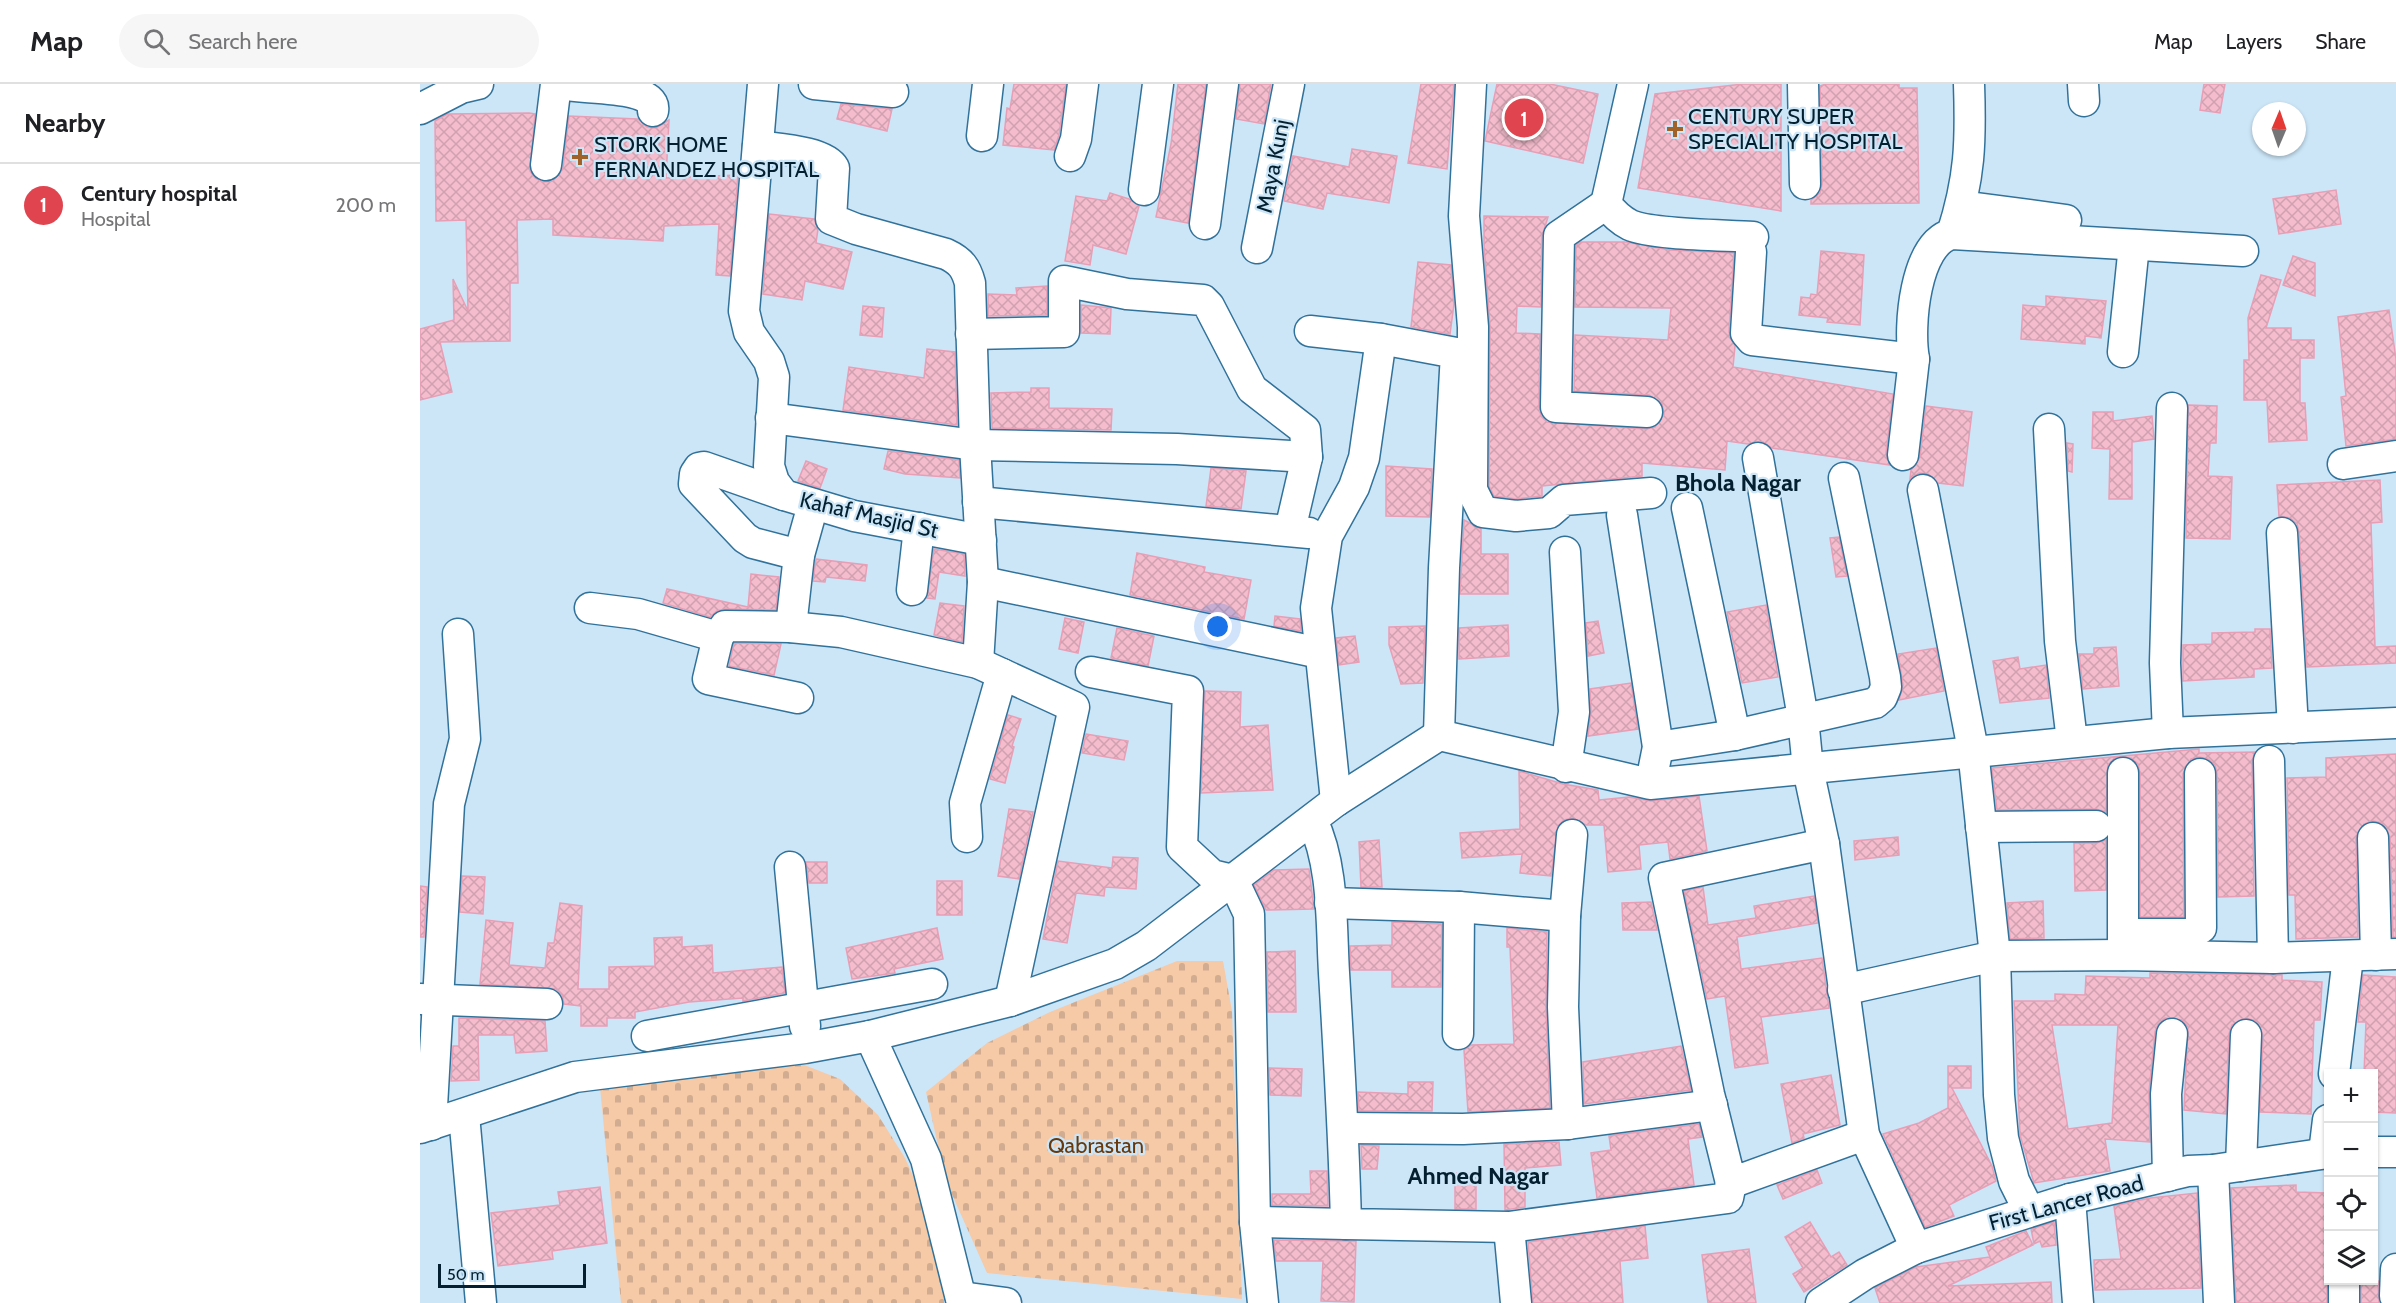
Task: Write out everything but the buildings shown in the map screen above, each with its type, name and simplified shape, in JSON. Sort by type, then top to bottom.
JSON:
[{"type":"street","points":[[420,109],[461,88],[478,84]]},
{"type":"street","points":[[542,84],[542,154],[555,84]]},
{"type":"street","points":[[560,84],[624,88],[643,92],[651,100],[653,111]]},
{"type":"street","name":"Kahaf Masjid St","points":[[763,84],[744,311],[749,332],[769,361],[774,377],[769,466],[774,482],[784,495],[813,505],[981,540]]},
{"type":"street","points":[[814,84],[893,92]]},
{"type":"street","points":[[982,136],[988,84]]},
{"type":"street","points":[[1070,156],[1076,139],[1083,84]]},
{"type":"street","points":[[1144,190],[1158,84]]},
{"type":"street","points":[[1205,224],[1223,84]]},
{"type":"street","name":"Maya Kunj","points":[[1257,248],[1289,84]]},
{"type":"street","points":[[1472,84],[1464,216],[1473,327],[1472,490],[1483,512],[1516,516],[1549,513],[1564,500],[1651,493]]},
{"type":"street","points":[[1633,84],[1606,204],[1559,236],[1556,407],[1647,412]]},
{"type":"street","points":[[1803,84],[1805,184]]},
{"type":"street","points":[[1903,455],[1914,359],[1911,346],[1918,275],[1935,242],[1956,220],[1971,143],[1969,84]]},
{"type":"street","points":[[758,146],[815,155],[830,161],[834,168],[831,219],[856,229],[946,254],[959,260],[966,270],[970,283],[975,445],[990,668],[965,803],[967,837]]},
{"type":"street","points":[[1606,204],[1616,217],[1632,225],[1752,244],[1746,333],[1752,340],[1914,359]]},
{"type":"street","points":[[1956,220],[2066,220]]},
{"type":"street","points":[[1956,220],[2134,245],[2243,251]]},
{"type":"street","points":[[2123,352],[2134,245]]},
{"type":"street","points":[[971,334],[1064,332],[1064,281],[1127,294],[1203,300],[1209,306],[1252,389],[1305,430],[1307,457],[1290,530]]},
{"type":"street","points":[[1310,331],[1381,339],[1456,352],[1444,568],[1440,735]]},
{"type":"street","points":[[1336,801],[1316,608],[1328,536],[1354,487],[1364,458],[1381,339]]},
{"type":"street","points":[[2168,733],[2165,663],[2172,408]]},
{"type":"street","points":[[771,418],[975,445],[1177,449],[1307,457]]},
{"type":"street","points":[[2049,429],[2060,641],[2072,741]]},
{"type":"street","points":[[2343,464],[2396,456]]},
{"type":"street","points":[[1758,458],[1803,718],[1808,769],[1824,844],[1864,1135],[1916,1248]]},
{"type":"street","points":[[784,495],[704,467],[699,468],[693,479],[694,484],[745,538],[753,543],[799,555]]},
{"type":"street","points":[[1658,747],[1735,735],[1875,703],[1882,697],[1886,687],[1845,478]]},
{"type":"street","points":[[1923,490],[1973,750],[1995,956],[1999,1095],[2003,1138],[2014,1181],[2029,1211]]},
{"type":"street","points":[[978,502],[1290,530],[1328,536]]},
{"type":"street","points":[[791,627],[799,555],[813,505]]},
{"type":"street","points":[[1687,508],[1735,735]]},
{"type":"street","points":[[1622,515],[1658,747],[1650,784]]},
{"type":"street","points":[[912,590],[919,528]]},
{"type":"street","points":[[2282,533],[2293,728]]},
{"type":"street","points":[[1565,552],[1574,712],[1566,766]]},
{"type":"street","points":[[983,582],[1320,653]]},
{"type":"street","points":[[590,608],[638,614],[718,637]]},
{"type":"street","points":[[798,698],[708,679],[718,637],[725,626],[791,627],[841,632],[990,668],[1074,707],[1010,1001]]},
{"type":"street","points":[[458,634],[465,739],[449,804],[428,999],[426,1126],[575,1077],[805,1048],[870,1036],[1010,1001],[1115,964],[1146,946],[1336,801],[1440,735],[1650,784],[1973,750],[2168,733],[2396,723]]},
{"type":"street","points":[[1091,672],[1188,691],[1182,847],[1212,875],[1233,880]]},
{"type":"street","points":[[2269,761],[2286,952]]},
{"type":"street","points":[[2123,773],[2123,945]]},
{"type":"street","points":[[2161,945],[2201,928],[2200,774]]},
{"type":"street","points":[[1312,820],[1322,841],[1330,903],[1344,1128],[1346,1224]]},
{"type":"street","points":[[1981,827],[2096,826]]},
{"type":"street","points":[[1568,1124],[1563,1007],[1564,916],[1572,834]]},
{"type":"street","points":[[2336,1069],[2374,951],[2373,838]]},
{"type":"street","points":[[2286,952],[2289,840]]},
{"type":"street","points":[[1255,1222],[1509,1227],[1728,1198],[1731,1183],[1712,1106],[1664,878],[1824,844]]},
{"type":"street","points":[[790,867],[805,1007],[805,1048]]},
{"type":"street","points":[[1233,880],[1249,914],[1255,1222],[1263,1303]]},
{"type":"street","points":[[1330,903],[1459,907],[1564,916]]},
{"type":"street","points":[[1458,1034],[1459,907]]},
{"type":"street","points":[[1843,990],[1995,956],[2123,945],[2286,952],[2374,951]]},
{"type":"street","points":[[647,1036],[932,984]]},
{"type":"street","points":[[428,999],[547,1004]]},
{"type":"street","points":[[2168,1176],[2166,1094],[2172,1034]]},
{"type":"street","points":[[2219,1303],[2227,1168],[2246,1035]]},
{"type":"street","points":[[870,1036],[927,1159],[961,1300],[1006,1303]]},
{"type":"street","points":[[1344,1128],[1463,1129],[1568,1124],[1712,1106]]},
{"type":"street","points":[[464,1115],[481,1303]]},
{"type":"street","points":[[1731,1183],[1864,1135]]},
{"type":"street","points":[[2378,1152],[2396,1152]]},
{"type":"street","name":"First Lancer Road","points":[[1821,1303],[1865,1274],[1916,1248],[2029,1211],[2188,1171],[2227,1168],[2324,1153]]},
{"type":"street","points":[[2070,1199],[2078,1303]]},
{"type":"street","points":[[1509,1227],[1516,1303]]},
{"type":"street","points":[[2344,1285],[2344,1303]]},
{"type":"green space","name":"Qabrastan","points":[[1177,961],[1223,961],[1232,1011],[1242,1299],[987,1273],[946,1181],[926,1092],[987,1043],[1050,1012]]},
{"type":"green space","points":[[789,1059],[840,1079],[878,1115],[905,1158],[941,1239],[944,1303],[621,1303],[599,1077]]},
{"type":"place","name":"Century hospital","points":[[1524,118]]},
{"type":"place","name":"CENTURY SUPER SPECIALITY HOSPITAL","points":[[1675,129]]},
{"type":"place","name":"STORK HOME FERNANDEZ HOSPITAL","points":[[580,157]]},
{"type":"district","name":"Bhola Nagar","points":[[1738,482]]},
{"type":"district","name":"Ahmed Nagar","points":[[1478,1175]]}]
